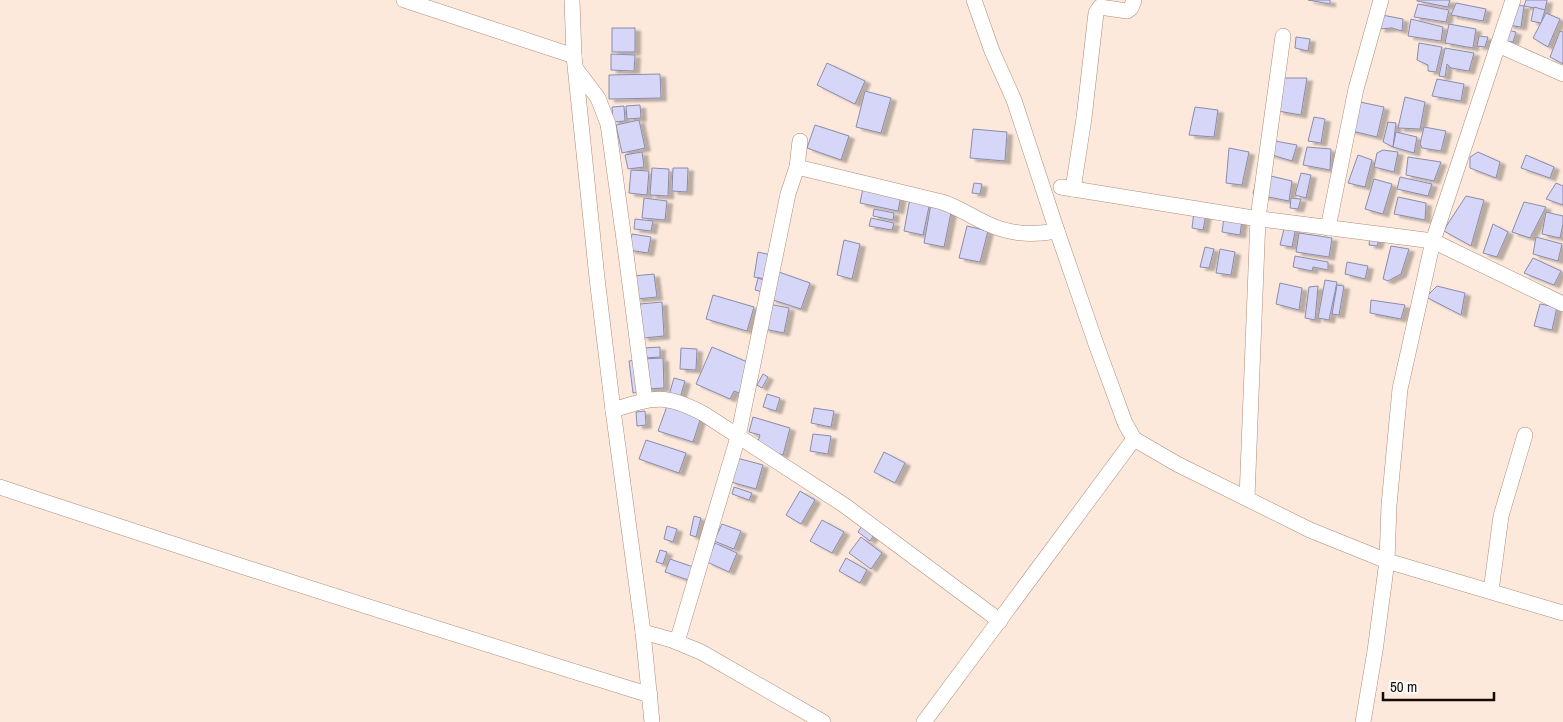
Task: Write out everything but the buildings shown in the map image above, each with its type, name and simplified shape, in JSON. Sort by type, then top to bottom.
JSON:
[{"type":"street","points":[[404,0],[575,62],[598,98],[608,124],[629,273],[638,402]]},
{"type":"street","points":[[572,0],[575,62],[597,278],[643,632],[652,722]]},
{"type":"street","points":[[974,0],[992,51],[1014,100],[1099,353],[1125,423],[1134,439],[1177,464],[1310,530],[1387,561],[1563,613]]},
{"type":"street","points":[[1134,0],[1131,8],[1127,11],[1100,8],[1096,13],[1084,118],[1067,188],[1258,218],[1433,242],[1563,304]]},
{"type":"street","points":[[1328,228],[1356,89],[1381,0]]},
{"type":"street","points":[[1364,722],[1387,561],[1392,469],[1400,389],[1433,242],[1513,0]]},
{"type":"street","points":[[1247,498],[1258,218],[1283,36]]},
{"type":"street","points":[[1498,45],[1563,74]]},
{"type":"street","points":[[670,639],[738,437],[788,194],[798,166],[800,141]]},
{"type":"street","points":[[798,166],[942,202],[988,224],[1019,234],[1057,232]]},
{"type":"street","points":[[613,410],[638,402],[668,399],[691,407],[864,520],[1000,621]]},
{"type":"street","points":[[1491,591],[1501,516],[1525,435]]},
{"type":"street","points":[[924,722],[1134,439]]},
{"type":"street","points":[[0,487],[470,640],[650,695]]},
{"type":"street","points":[[643,632],[670,639],[701,652],[823,722]]}]
